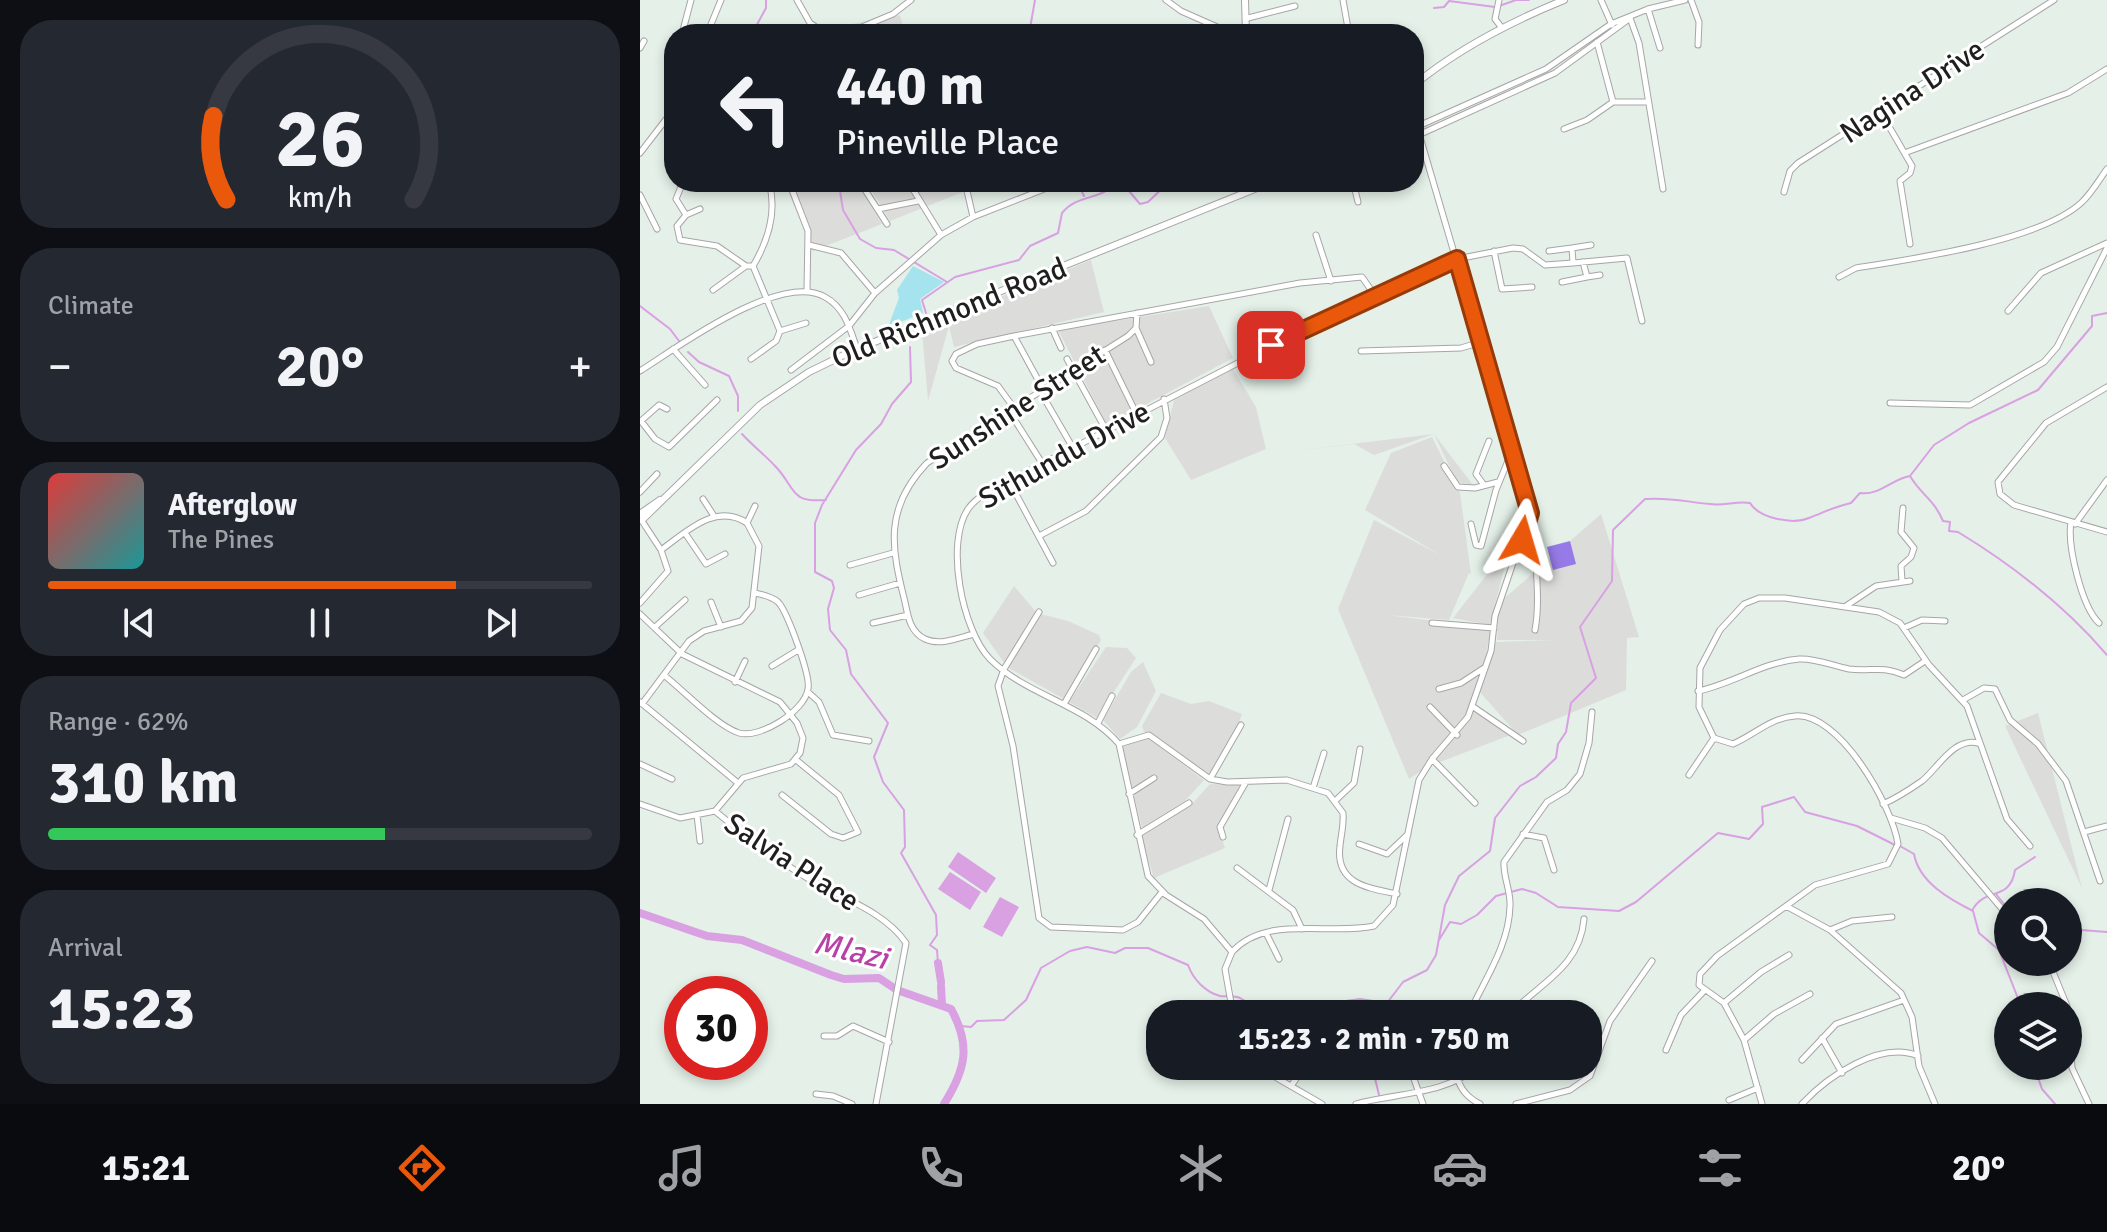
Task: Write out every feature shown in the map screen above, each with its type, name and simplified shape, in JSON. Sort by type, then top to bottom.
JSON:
[{"type":"street","points":[[685,24],[691,0]]},
{"type":"street","points":[[711,24],[721,0]]},
{"type":"street","points":[[797,0],[811,24]]},
{"type":"street","points":[[869,24],[893,14],[911,0]]},
{"type":"street","points":[[1168,0],[1214,24]]},
{"type":"street","points":[[1245,0],[1247,24]]},
{"type":"street","points":[[1284,0],[1286,9]]},
{"type":"street","points":[[1343,0],[1347,24]]},
{"type":"street","points":[[1499,0],[1495,19],[1502,28]]},
{"type":"street","points":[[1424,77],[1445,60],[1502,28],[1564,0]]},
{"type":"street","points":[[1601,0],[1613,27]]},
{"type":"street","points":[[1424,133],[1555,73],[1613,27],[1648,9],[1688,0],[1699,22],[1698,45]]},
{"type":"street","name":"Nagina Drive","points":[[1784,192],[1793,167],[2054,0]]},
{"type":"street","points":[[1248,18],[1295,6]]},
{"type":"street","points":[[1648,9],[1660,48]]},
{"type":"street","points":[[1632,16],[1663,189]]},
{"type":"street","points":[[1596,40],[1613,102]]},
{"type":"street","points":[[1424,123],[1532,76],[1596,40]]},
{"type":"street","points":[[640,48],[644,41]]},
{"type":"street","points":[[1907,152],[2068,93],[2107,69]]},
{"type":"street","points":[[1564,129],[1587,120],[1613,102],[1648,102]]},
{"type":"street","points":[[1880,111],[1907,152],[1912,171],[1900,181],[1910,244]]},
{"type":"street","points":[[640,153],[664,127]]},
{"type":"street","points":[[1424,158],[1457,259],[1536,531],[1535,574],[1539,610],[1535,630]]},
{"type":"street","points":[[1839,277],[1856,268],[1996,241],[2063,215],[2085,200],[2107,169]]},
{"type":"street","points":[[679,192],[676,199],[686,215]]},
{"type":"street","points":[[713,290],[750,266],[768,231],[773,208],[771,192]]},
{"type":"street","points":[[793,192],[804,219],[809,245],[807,291]]},
{"type":"street","points":[[867,192],[887,224]]},
{"type":"street","points":[[914,192],[941,235]]},
{"type":"street","points":[[967,192],[973,217]]},
{"type":"street","points":[[791,370],[849,326],[875,293],[941,235],[973,217],[1037,192]]},
{"type":"street","name":"Old Richmond Road","points":[[641,521],[760,405],[809,372],[857,349],[1247,192]]},
{"type":"street","points":[[1356,192],[1358,202]]},
{"type":"street","points":[[640,195],[657,229]]},
{"type":"street","points":[[878,209],[918,201]]},
{"type":"street","points":[[700,209],[686,215],[676,229],[682,242],[717,246],[750,266],[769,300],[780,331],[776,341],[751,359]]},
{"type":"street","points":[[1316,235],[1331,281]]},
{"type":"street","points":[[809,245],[841,253],[875,293]]},
{"type":"street","points":[[1549,251],[1591,245]]},
{"type":"street","points":[[2008,311],[2041,273],[2107,245]]},
{"type":"street","points":[[1890,403],[1970,405],[2044,362],[2057,347],[2107,245]]},
{"type":"street","points":[[1532,287],[1502,289],[1494,251],[1520,248],[1541,264],[1627,258],[1642,321]]},
{"type":"street","points":[[1572,248],[1573,263]]},
{"type":"street","name":"Sithundu Drive","points":[[1119,744],[1098,723],[991,660],[974,634],[955,559],[955,541],[968,509],[982,496],[1164,399],[1457,259],[1494,251]]},
{"type":"street","points":[[1583,262],[1587,277]]},
{"type":"street","points":[[1562,282],[1600,275]]},
{"type":"street","points":[[1042,463],[998,386],[953,366],[956,354],[977,344],[1052,328],[1300,283],[1362,277],[1376,297]]},
{"type":"street","points":[[640,371],[717,323],[794,291],[807,291],[828,298],[840,309],[857,349]]},
{"type":"street","name":"Sunshine Street","points":[[908,615],[893,553],[894,524],[918,472],[927,463],[1136,328],[1137,313]]},
{"type":"street","points":[[780,331],[806,323]]},
{"type":"street","points":[[1052,328],[1061,348]]},
{"type":"street","points":[[1136,328],[1151,362]]},
{"type":"street","points":[[1014,336],[1073,448]]},
{"type":"street","points":[[1361,351],[1461,348],[1481,342]]},
{"type":"street","points":[[673,349],[705,385]]},
{"type":"street","points":[[1105,350],[1136,414]]},
{"type":"street","points":[[1067,359],[1106,430]]},
{"type":"street","points":[[2107,387],[2046,423],[2002,472],[1998,482],[2000,494],[2014,505],[2107,532]]},
{"type":"street","points":[[1039,536],[1086,511],[1161,437],[1167,418],[1164,399]]},
{"type":"street","points":[[667,409],[659,405],[641,422],[655,439],[669,447],[717,400]]},
{"type":"street","points":[[1485,485],[1476,474],[1489,441]]},
{"type":"street","points":[[1471,524],[1476,545],[1481,546],[1499,482],[1512,450]]},
{"type":"street","points":[[1444,466],[1458,487],[1499,482]]},
{"type":"street","points":[[640,492],[657,474]]},
{"type":"street","points":[[2099,623],[2087,608],[2070,535],[2073,523],[2107,480]]},
{"type":"street","points":[[1009,481],[1053,563]]},
{"type":"street","points":[[703,499],[714,516]]},
{"type":"street","points":[[747,523],[755,506]]},
{"type":"street","points":[[1902,581],[1901,566],[1911,557],[1914,548],[1908,535],[1901,532],[1903,508]]},
{"type":"street","points":[[1228,1000],[1225,969],[1232,952],[1244,941],[1266,933],[1374,926],[1385,917],[1397,894],[1419,780],[1432,759],[1457,735],[1472,706],[1530,513]]},
{"type":"street","points":[[661,550],[714,516],[734,516],[747,523],[759,546],[752,608],[741,621],[697,634],[641,703],[738,783]]},
{"type":"street","points":[[640,603],[660,584],[668,566],[641,521]]},
{"type":"street","points":[[685,533],[706,564],[725,554]]},
{"type":"street","points":[[850,565],[893,553]]},
{"type":"street","points":[[1845,606],[1867,589],[1910,581]]},
{"type":"street","points":[[859,595],[900,583]]},
{"type":"street","points":[[755,593],[772,598],[781,605],[807,674],[808,692],[819,702],[833,735],[869,741]]},
{"type":"street","points":[[1762,1104],[1744,1040],[1724,1003],[1704,991],[1697,980],[1708,964],[1786,906],[1827,880],[1891,862],[1898,844],[1883,804],[1846,743],[1817,719],[1798,716],[1778,719],[1733,744],[1714,738],[1703,718],[1698,691],[1704,655],[1720,630],[1744,604],[1766,597],[1845,606],[1879,612],[1904,628],[1925,661],[1963,700],[2007,819],[2030,846]]},
{"type":"street","points":[[655,627],[685,600]]},
{"type":"street","points":[[711,602],[721,627]]},
{"type":"street","points":[[1039,612],[1004,669],[998,690],[1009,733],[1039,918],[1047,926],[1128,928],[1162,892]]},
{"type":"street","points":[[640,614],[682,654],[735,682],[773,697],[789,712],[803,738],[795,759],[785,769],[752,775],[738,783],[715,811],[673,817],[640,804]]},
{"type":"street","points":[[873,623],[908,615],[917,633],[931,641],[974,634]]},
{"type":"street","points":[[1904,628],[1922,620],[1945,621]]},
{"type":"street","points":[[1432,623],[1494,628]]},
{"type":"street","points":[[1064,704],[1096,649]]},
{"type":"street","points":[[772,666],[798,650]]},
{"type":"street","points":[[1698,691],[1729,684],[1774,663],[1798,659],[1851,669],[1885,667],[1904,675],[1925,661]]},
{"type":"street","points":[[735,682],[745,661]]},
{"type":"street","points":[[1439,689],[1461,683],[1487,663]]},
{"type":"street","points":[[665,676],[738,733],[761,732],[789,712],[808,692]]},
{"type":"street","points":[[1963,700],[1984,688],[1995,689],[2010,720],[2038,744],[2061,773],[2100,881]]},
{"type":"street","points":[[1098,723],[1112,696]]},
{"type":"street","points":[[1472,706],[1523,741]]},
{"type":"street","points":[[1430,707],[1457,735]]},
{"type":"street","points":[[1476,1000],[1494,964],[1509,921],[1510,898],[1504,862],[1547,802],[1567,790],[1580,774],[1589,743],[1592,712]]},
{"type":"street","points":[[1210,779],[1241,725]]},
{"type":"street","points":[[1232,952],[1195,911],[1162,892],[1148,876],[1119,744],[1142,734],[1154,737],[1210,779],[1247,781],[1274,778],[1313,788],[1336,800],[1344,822],[1339,859],[1342,870],[1357,884],[1397,894]]},
{"type":"street","points":[[1689,775],[1714,738]]},
{"type":"street","points":[[1883,804],[1925,778],[1953,749],[1971,741],[1978,743]]},
{"type":"street","points":[[1336,800],[1354,783],[1360,749]]},
{"type":"street","points":[[1313,788],[1324,753]]},
{"type":"street","points":[[782,795],[831,834],[843,838],[858,832],[839,795],[795,759]]},
{"type":"street","points":[[1432,759],[1475,803]]},
{"type":"street","points":[[640,764],[672,779]]},
{"type":"street","points":[[1129,794],[1154,778]]},
{"type":"street","points":[[1223,837],[1220,827],[1247,781]]},
{"type":"street","points":[[1137,835],[1189,803]]},
{"type":"street","name":"Salvia Place","points":[[715,811],[753,842],[810,880],[861,906],[906,943],[889,1042]]},
{"type":"street","points":[[697,815],[700,841]]},
{"type":"street","points":[[1890,818],[1938,834],[1994,900]]},
{"type":"street","points":[[1269,890],[1288,819]]},
{"type":"street","points":[[2084,832],[2107,826]]},
{"type":"street","points":[[1359,844],[1387,854],[1408,834]]},
{"type":"street","points":[[1522,834],[1536,834],[1544,838],[1554,870]]},
{"type":"street","points":[[1237,868],[1293,910],[1302,929]]},
{"type":"street","points":[[1786,906],[1830,930],[1891,982],[1912,1017],[1918,1056],[1935,1104]]},
{"type":"street","points":[[1830,930],[1852,921],[1892,917]]},
{"type":"street","points":[[1527,1000],[1562,971],[1582,937],[1584,919]]},
{"type":"street","points":[[1266,933],[1279,959]]},
{"type":"street","points":[[1724,1003],[1761,972],[1789,955]]},
{"type":"street","points":[[1516,1104],[1570,1090],[1590,1076],[1610,1021],[1652,961]]},
{"type":"street","points":[[1666,1050],[1681,1015],[1704,991]]},
{"type":"street","points":[[1744,1040],[1774,1014],[1810,994]]},
{"type":"street","points":[[1802,1060],[1822,1038],[1847,1019],[1904,1000]]},
{"type":"street","points":[[824,1036],[837,1036],[853,1026],[889,1042],[876,1103]]},
{"type":"street","points":[[1822,1038],[1842,1073]]},
{"type":"street","points":[[1802,1104],[1842,1073],[1862,1062],[1897,1052],[1918,1056]]},
{"type":"street","points":[[1280,1080],[1322,1104]]},
{"type":"street","points":[[1291,1086],[1295,1080]]},
{"type":"street","points":[[1414,1080],[1423,1104]]},
{"type":"street","points":[[1356,1104],[1378,1102],[1453,1080]]},
{"type":"street","points":[[1458,1080],[1469,1098],[1480,1104]]},
{"type":"street","points":[[2078,1080],[2089,1104]]},
{"type":"street","points":[[1729,1100],[1758,1088]]},
{"type":"street","points":[[816,1094],[833,1096],[852,1104]]},
{"type":"shaded area","points":[[900,15],[902,24],[853,24]]},
{"type":"shaded area","points":[[788,192],[863,192],[882,224],[813,251]]},
{"type":"shaded area","points":[[872,192],[963,192],[890,221]]},
{"type":"shaded area","points":[[1091,260],[1104,312],[954,347],[949,326],[928,401],[922,330],[949,323],[949,318]]},
{"type":"shaded area","points":[[913,266],[944,282],[920,299],[923,313],[888,327],[899,298],[897,290]]},
{"type":"shaded area","points":[[1209,306],[1233,358],[1107,425],[1058,330]]},
{"type":"shaded area","points":[[1233,369],[1256,407],[1266,449],[1191,480],[1165,438],[1174,400]]},
{"type":"shaded area","points":[[1434,434],[1473,485],[1457,482]]},
{"type":"shaded area","points":[[1434,434],[1374,455],[1354,444],[1277,453]]},
{"type":"shaded area","points":[[1432,437],[1460,493],[1471,574],[1449,620],[1387,615],[1491,628],[1483,670],[1462,725],[1475,711],[1513,734],[1427,767],[1409,779],[1338,609],[1374,520],[1440,555],[1365,510],[1391,453]]},
{"type":"shaded area","points":[[1601,514],[1639,637],[1627,638],[1626,690],[1518,735],[1478,690],[1487,663],[1496,642],[1553,640],[1497,640],[1499,603]]},
{"type":"shaded area","points":[[1570,541],[1576,564],[1553,570],[1547,547]]},
{"type":"shaded area","points":[[1510,545],[1490,625],[1453,618]]},
{"type":"shaded area","points":[[1014,586],[1036,612],[1005,664],[983,633]]},
{"type":"shaded area","points":[[1040,614],[1068,621],[1099,635],[1101,640],[1064,699],[1007,667]]},
{"type":"shaded area","points":[[1106,647],[1127,648],[1136,658],[1097,718],[1069,702]]},
{"type":"shaded area","points":[[1143,662],[1156,691],[1137,727],[1120,739],[1103,720],[1131,672]]},
{"type":"shaded area","points":[[1161,693],[1191,704],[1209,701],[1242,714],[1234,737],[1209,775],[1144,732],[1142,726]]},
{"type":"shaded area","points":[[2038,713],[2082,888],[2005,726]]},
{"type":"shaded area","points":[[1146,737],[1204,780],[1185,801],[1142,828],[1122,747]]},
{"type":"shaded area","points":[[1210,784],[1240,785],[1218,827],[1225,848],[1154,878],[1141,837],[1190,806]]},
{"type":"shaded area","points":[[958,852],[996,878],[986,893],[948,867]]},
{"type":"shaded area","points":[[950,872],[981,892],[970,910],[938,889]]},
{"type":"shaded area","points":[[1000,897],[1019,907],[1002,937],[983,927]]},
{"type":"waterway","points":[[757,24],[766,8],[766,0]]},
{"type":"waterway","points":[[1031,24],[1035,0]]},
{"type":"waterway","points":[[1499,6],[1516,0]]},
{"type":"waterway","points":[[1517,0],[1529,0]]},
{"type":"waterway","points":[[1434,8],[1444,7],[1449,1],[1495,7]]},
{"type":"waterway","points":[[840,192],[843,210],[860,239],[876,248],[894,250],[947,282]]},
{"type":"waterway","points":[[1082,192],[1084,196]]},
{"type":"waterway","points":[[926,313],[922,300],[955,277],[1019,260],[1030,246],[1058,233],[1062,213],[1068,207],[1104,192]]},
{"type":"waterway","points":[[1130,192],[1140,204],[1148,202],[1158,192]]},
{"type":"waterway","points":[[640,306],[670,329],[679,341]]},
{"type":"waterway","points":[[1389,1000],[1403,982],[1427,970],[1436,955],[1445,905],[1459,876],[1490,851],[1495,818],[1520,786],[1536,777],[1556,758],[1558,744],[1566,732],[1571,703],[1596,678],[1580,627],[1612,581],[1613,530],[1645,499],[1750,503],[1768,516],[1794,521],[1851,503],[1860,493],[1879,490],[1910,476],[1934,445],[1969,423],[2038,390],[2092,326],[2092,316],[2107,313]]},
{"type":"waterway","points":[[910,347],[911,382],[892,404],[881,424],[856,450],[822,505],[815,523],[815,572],[832,581],[834,588],[828,609],[830,630],[846,650],[851,674],[888,723],[874,757],[883,782],[904,810],[905,847],[901,853],[936,915],[937,935],[930,945],[937,950],[938,963]]},
{"type":"waterway","points":[[688,352],[699,362],[729,376],[738,396],[738,411]]},
{"type":"waterway","points":[[742,434],[776,467],[799,496],[826,500]]},
{"type":"waterway","points":[[1910,476],[1943,521],[1950,522],[1949,531],[1958,532],[2018,573],[2073,619],[2107,655]]},
{"type":"waterway","points":[[1439,940],[1450,922],[1461,924],[1477,915],[1496,896],[1522,889],[1536,893],[1558,907],[1619,911],[1636,902],[1718,833],[1749,839],[1763,824],[1762,807],[1794,797],[1805,812],[1857,826],[1895,845]]},
{"type":"waterway","points":[[1900,846],[1914,854],[1922,873],[1936,888],[1973,911],[1979,933],[1999,950],[2016,992]]},
{"type":"waterway","points":[[1973,909],[1984,898],[2003,891],[2015,870],[2035,857]]},
{"type":"waterway","name":"Mlazi","points":[[640,913],[707,936],[742,940],[844,979],[879,978],[897,990],[951,1009],[961,1034],[963,1057],[957,1079],[944,1104]]},
{"type":"waterway","points":[[2082,930],[2107,932]]},
{"type":"waterway","points":[[961,1026],[971,1027],[977,1021],[1004,1020],[1026,1000],[1041,968],[1070,951],[1087,947],[1115,953],[1125,948],[1148,948],[1188,965],[1200,984],[1209,991],[1243,1000]]},
{"type":"waterway","points":[[938,963],[941,982]]},
{"type":"waterway","points":[[941,986],[942,1005]]},
{"type":"waterway","points":[[1353,1000],[1367,1000]]},
{"type":"waterway","points":[[1375,1080],[1379,1095]]},
{"type":"waterway","points":[[2039,1080],[2042,1089],[2055,1104]]},
{"type":"route","points":[[1271,345],[1457,259],[1530,513],[1522,540]]}]
